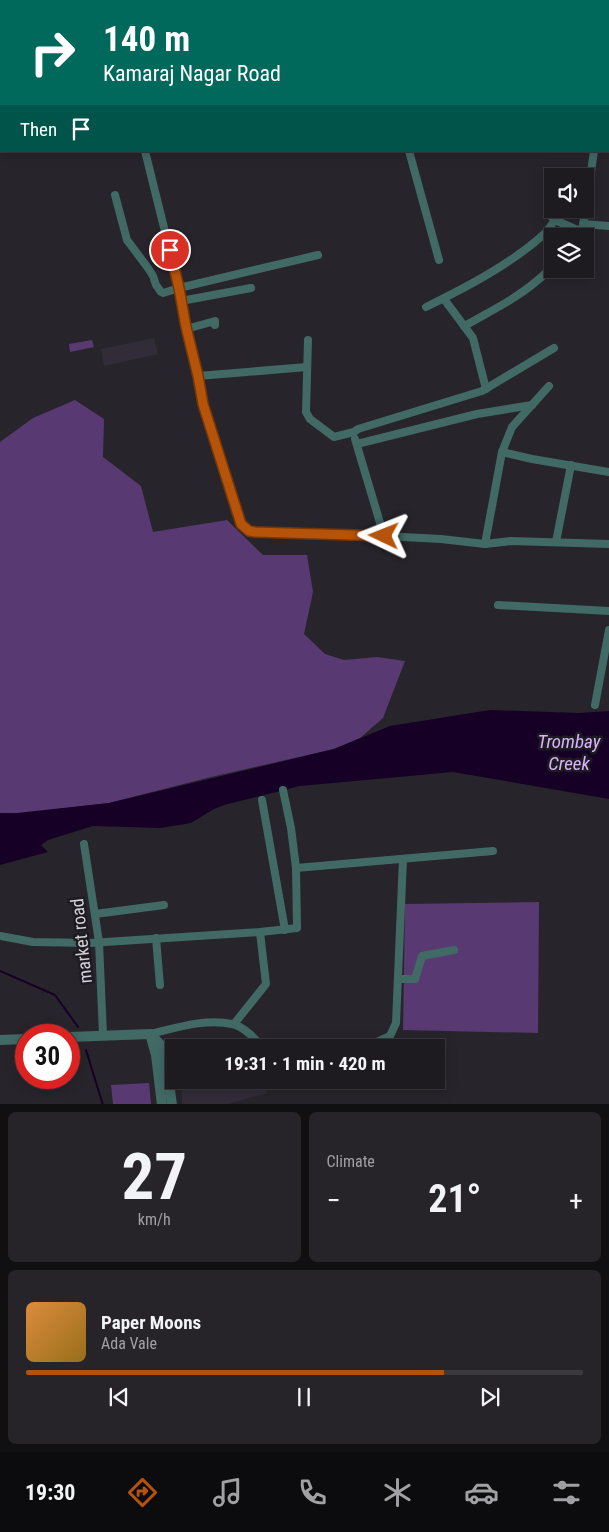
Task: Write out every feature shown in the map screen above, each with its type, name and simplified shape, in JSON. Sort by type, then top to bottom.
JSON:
[{"type":"street","points":[[145,152],[179,288],[203,404],[241,524],[245,528],[255,532],[442,539],[485,544],[511,541],[609,544]]},
{"type":"street","points":[[409,152],[439,260]]},
{"type":"street","points":[[426,307],[491,272],[526,249],[544,234],[555,220],[582,232],[594,152]]},
{"type":"street","points":[[115,195],[127,240],[148,268],[158,290],[163,292],[318,255]]},
{"type":"street","points":[[583,224],[609,226]]},
{"type":"street","points":[[464,326],[519,296],[544,275]]},
{"type":"street","points":[[181,301],[251,288]]},
{"type":"street","points":[[444,299],[475,342],[486,389]]},
{"type":"street","points":[[186,329],[215,321],[215,325]]},
{"type":"street","points":[[308,340],[305,408],[307,416],[334,437],[486,389],[554,348]]},
{"type":"street","points":[[198,376],[307,367]]},
{"type":"street","points":[[485,544],[502,452],[512,427],[549,386]]},
{"type":"street","points":[[357,444],[477,414],[532,405]]},
{"type":"street","points":[[354,432],[384,536]]},
{"type":"street","points":[[502,452],[609,472]]},
{"type":"street","points":[[556,542],[571,465]]},
{"type":"street","points":[[498,604],[609,611]]},
{"type":"street","points":[[595,705],[609,630]]},
{"type":"street","points":[[0,936],[33,942],[99,942],[297,928],[296,868],[291,828],[283,790]]},
{"type":"street","points":[[262,800],[285,930]]},
{"type":"street","name":"market road","points":[[84,844],[99,942],[104,1035]]},
{"type":"street","points":[[296,868],[494,851]]},
{"type":"street","points":[[384,1039],[390,1036],[396,1023],[403,859]]},
{"type":"street","points":[[95,914],[164,905]]},
{"type":"street","points":[[234,1024],[266,984],[260,932]]},
{"type":"street","points":[[156,938],[160,985]]},
{"type":"street","points":[[398,979],[415,979],[422,956],[454,950]]},
{"type":"street","points":[[80,1036],[150,1034],[200,1022],[234,1024],[253,1039]]},
{"type":"street","points":[[150,1034],[156,1055],[162,1104]]},
{"type":"street","points":[[150,1034],[159,1043],[165,1054],[172,1104]]},
{"type":"street","points":[[0,1040],[15,1039]]},
{"type":"shaded area","points":[[154,338],[158,354],[104,366],[101,349]]},
{"type":"shaded area","points":[[92,340],[94,347],[70,352],[69,344]]},
{"type":"shaded area","points":[[75,400],[104,419],[103,457],[141,486],[153,532],[227,520],[263,555],[307,555],[313,592],[304,634],[325,654],[344,660],[377,657],[405,661],[383,718],[360,738],[334,749],[109,803],[24,813],[0,813],[0,442],[33,418]]},
{"type":"shaded area","points":[[539,902],[538,1033],[403,1030],[405,904]]},
{"type":"shaded area","points":[[149,1083],[151,1104],[113,1104],[111,1085]]},
{"type":"shaded area","points":[[181,1089],[265,1089],[267,1093],[228,1104],[182,1104]]},
{"type":"water","name":"Trombay Creek","points":[[490,710],[579,713],[609,711],[609,799],[453,772],[300,786],[224,805],[191,823],[161,828],[93,826],[48,840],[41,845],[48,852],[0,865],[0,813],[17,813],[109,803],[334,749],[390,726]]},
{"type":"waterway","points":[[0,971],[55,995],[76,1024]]},
{"type":"waterway","points":[[86,1050],[103,1104]]},
{"type":"route","points":[[170,250],[203,404],[241,524],[249,531],[255,532],[384,536]]}]
